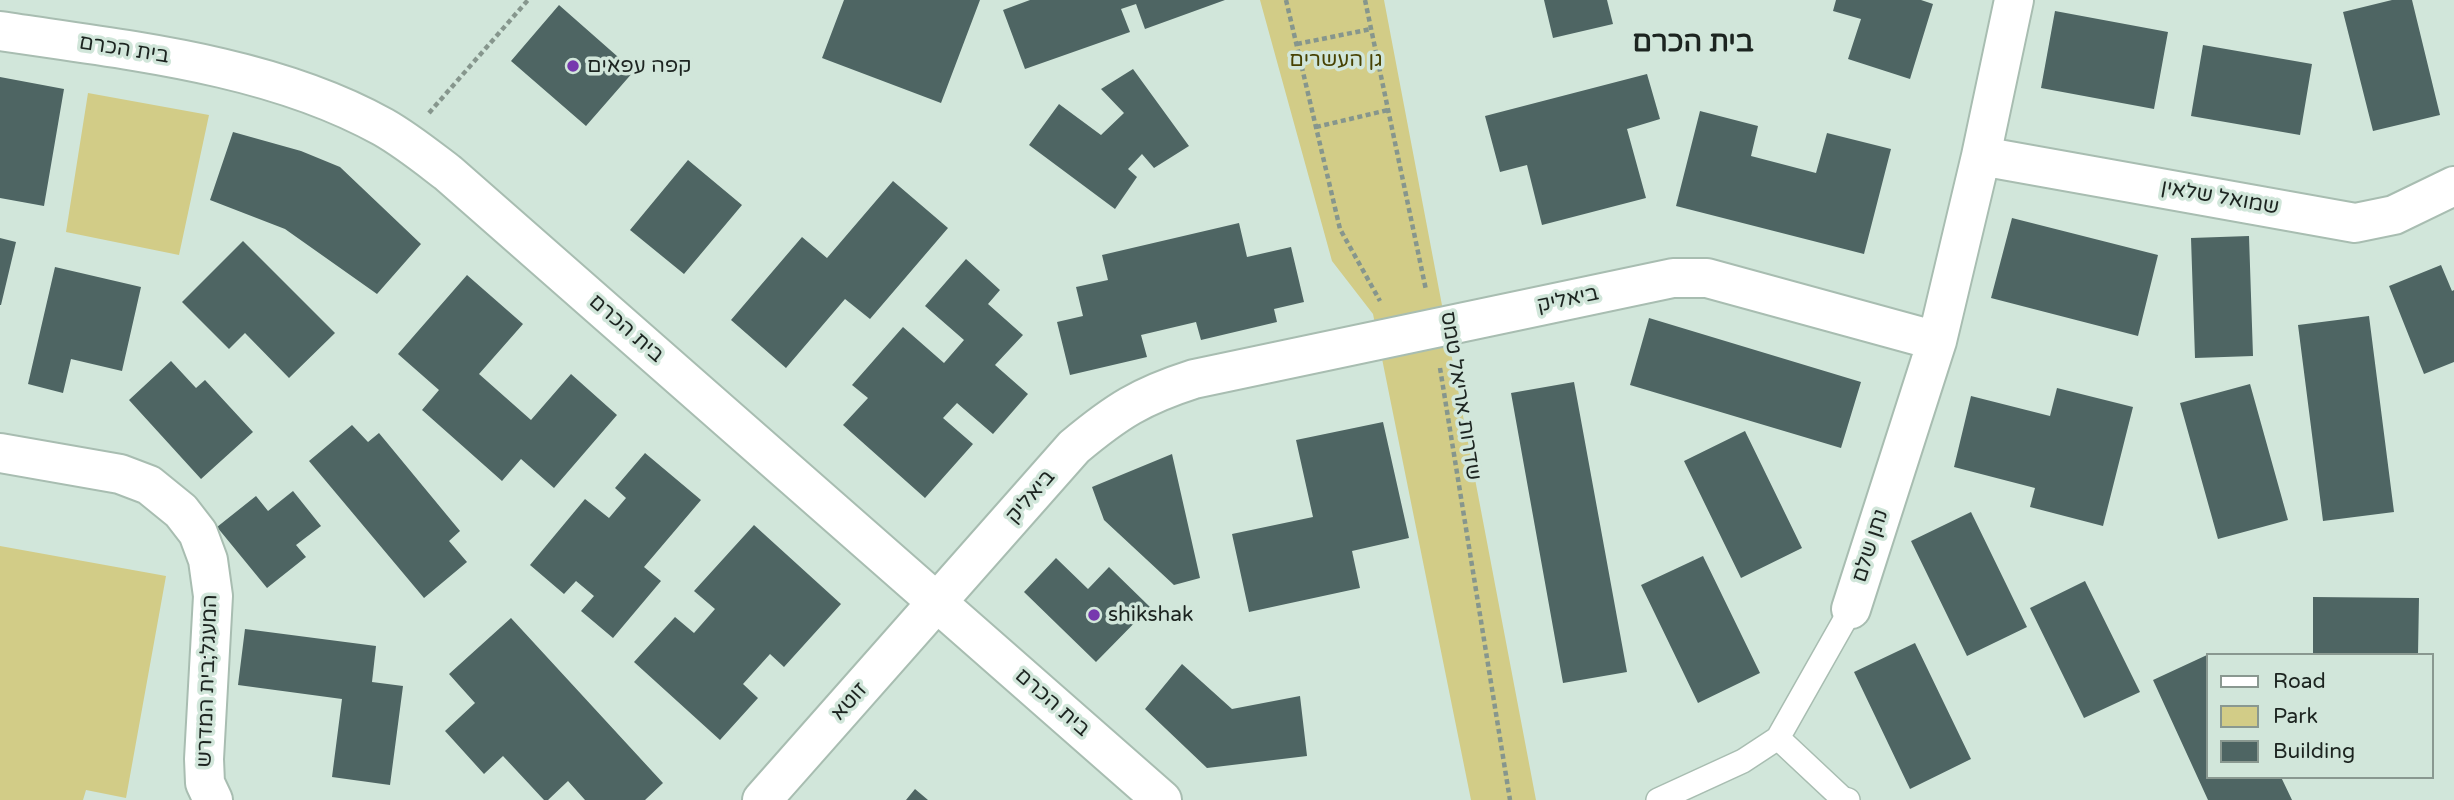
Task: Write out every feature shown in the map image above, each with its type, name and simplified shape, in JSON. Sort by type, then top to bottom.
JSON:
[{"type":"street","points":[[1937,341],[1981,156],[2014,0]]},
{"type":"street","name":"בית הכרם","points":[[0,31],[167,56],[298,89],[357,113],[405,141],[448,173],[1162,800]]},
{"type":"street","name":"שמואל שלאין","points":[[1981,156],[2355,223],[2394,215],[2454,186]]},
{"type":"street","name":"ביאליק","points":[[938,603],[1074,447],[1135,401],[1194,379],[1673,278],[1707,278],[1937,341]]},
{"type":"street","name":"נתן שלם","points":[[1851,609],[1937,341]]},
{"type":"street","name":"המעגל;בית המדרש","points":[[0,453],[120,474],[149,485],[181,510],[198,533],[208,560],[213,596],[204,759],[205,783],[213,800]]},
{"type":"street","name":"זוטא","points":[[762,800],[938,603]]},
{"type":"lane","name":"נתן שלם","points":[[1658,800],[1743,761],[1778,738],[1851,609]]},
{"type":"lane","points":[[1778,738],[1842,798],[1848,800]]},
{"type":"path","points":[[405,141],[528,0]]},
{"type":"path","name":"שדרות אריאל טמס","points":[[1286,0],[1340,229],[1416,333]]},
{"type":"path","name":"שדרות אריאל טמס","points":[[1365,0],[1388,110],[1416,333],[1510,800]]},
{"type":"path","points":[[1297,44],[1371,29]]},
{"type":"path","points":[[1317,127],[1388,110]]},
{"type":"green space","name":"גן העשרים","points":[[1260,0],[1384,0],[1536,800],[1471,800],[1373,314],[1332,261]]},
{"type":"green space","points":[[88,93],[209,115],[179,255],[66,232]]},
{"type":"green space","points":[[0,546],[166,576],[126,798],[86,790],[83,800],[0,800]]},
{"type":"building","points":[[844,0],[980,0],[941,103],[822,58]]},
{"type":"building","points":[[1030,0],[1225,0],[1145,29],[1136,4],[1121,9],[1130,32],[1025,69],[1003,10]]},
{"type":"building","points":[[1544,0],[1607,0],[1613,24],[1553,38]]},
{"type":"building","points":[[1836,0],[1921,0],[1933,4],[1910,79],[1848,59],[1861,19],[1833,11]]},
{"type":"building","points":[[2392,0],[2412,0],[2440,115],[2373,131],[2343,12]]},
{"type":"building","name":"קפה עפאים","points":[[559,5],[634,71],[586,126],[511,61]]},
{"type":"building","points":[[2055,11],[2168,32],[2154,109],[2041,88]]},
{"type":"building","points":[[2203,45],[2312,64],[2300,135],[2191,116]]},
{"type":"building","points":[[1133,69],[1189,146],[1154,168],[1142,154],[1128,169],[1137,177],[1115,209],[1029,145],[1059,104],[1101,135],[1124,113],[1101,89]]},
{"type":"building","points":[[1647,74],[1660,119],[1627,129],[1646,198],[1542,225],[1527,165],[1500,172],[1485,116]]},
{"type":"building","points":[[0,77],[64,89],[44,206],[0,198]]},
{"type":"building","points":[[1700,111],[1758,126],[1751,156],[1816,173],[1827,133],[1891,149],[1864,254],[1676,206]]},
{"type":"building","points":[[233,132],[301,151],[340,167],[421,244],[377,294],[285,229],[210,200]]},
{"type":"building","points":[[688,160],[742,205],[684,274],[630,230]]},
{"type":"building","points":[[893,181],[948,228],[870,319],[845,299],[786,368],[731,320],[802,237],[827,258]]},
{"type":"building","points":[[2012,218],[2158,255],[2138,336],[1991,298]]},
{"type":"building","points":[[1239,223],[1247,257],[1291,247],[1304,302],[1274,309],[1277,322],[1201,340],[1196,322],[1141,335],[1147,357],[1070,375],[1057,322],[1083,316],[1076,287],[1108,280],[1102,255]]},
{"type":"building","points":[[2249,236],[2253,356],[2195,358],[2191,238]]},
{"type":"building","points":[[0,238],[16,242],[1,305],[0,305]]},
{"type":"building","points":[[243,241],[335,333],[289,378],[245,333],[229,349],[182,302]]},
{"type":"building","points":[[966,259],[1000,290],[988,304],[1023,335],[995,365],[1028,394],[993,434],[957,403],[943,418],[973,444],[925,498],[843,425],[868,398],[852,385],[903,327],[944,363],[964,340],[925,306]]},
{"type":"building","points":[[2441,265],[2452,291],[2454,290],[2454,362],[2424,374],[2389,286]]},
{"type":"building","points":[[55,267],[141,287],[122,371],[71,359],[63,393],[28,384]]},
{"type":"building","points":[[467,275],[523,324],[479,374],[531,420],[571,374],[617,415],[554,488],[521,459],[502,481],[422,410],[439,390],[398,354]]},
{"type":"building","points":[[2369,316],[2394,512],[2323,521],[2298,325]]},
{"type":"building","points":[[1649,318],[1861,382],[1841,448],[1630,385]]},
{"type":"building","points":[[171,361],[196,388],[205,380],[253,432],[201,479],[129,400]]},
{"type":"building","points":[[1574,382],[1627,672],[1563,683],[1511,393]]},
{"type":"building","points":[[2250,384],[2288,520],[2218,539],[2180,403]]},
{"type":"building","points":[[2057,388],[2133,407],[2103,526],[2030,507],[2035,488],[1954,467],[1971,396],[2050,416]]},
{"type":"building","points":[[1383,422],[1409,538],[1352,551],[1360,588],[1249,612],[1232,534],[1313,517],[1296,440]]},
{"type":"building","points":[[352,425],[368,442],[379,433],[460,531],[449,541],[467,562],[424,598],[309,461]]},
{"type":"building","points":[[1745,431],[1802,548],[1741,578],[1684,461]]},
{"type":"building","points":[[645,453],[701,500],[644,567],[661,581],[613,638],[581,611],[594,596],[576,581],[564,594],[530,565],[585,499],[609,518],[626,498],[615,488]]},
{"type":"building","points":[[1172,454],[1200,578],[1174,585],[1104,520],[1092,487]]},
{"type":"building","points":[[293,491],[321,526],[296,545],[306,557],[267,588],[217,527],[256,496],[268,511]]},
{"type":"building","points":[[1971,512],[2027,627],[1967,656],[1911,541]]},
{"type":"building","points":[[754,525],[841,604],[784,667],[770,654],[743,684],[758,698],[720,740],[634,662],[675,617],[694,633],[715,609],[694,591]]},
{"type":"building","points":[[1703,556],[1760,673],[1698,703],[1641,585]]},
{"type":"building","name":"shikshak","points":[[1056,558],[1088,589],[1109,567],[1150,607],[1096,662],[1024,592]]},
{"type":"building","points":[[2085,581],[2140,692],[2084,718],[2030,608]]},
{"type":"building","points":[[2313,597],[2419,598],[2418,653],[2313,653]]},
{"type":"building","points":[[511,618],[663,783],[645,800],[585,800],[568,781],[548,800],[544,800],[503,756],[484,774],[445,731],[475,703],[449,674]]},
{"type":"building","points":[[245,629],[376,646],[372,682],[403,686],[390,785],[332,777],[342,699],[238,685]]},
{"type":"building","points":[[1915,643],[1971,759],[1910,789],[1854,672]]},
{"type":"building","points":[[2206,655],[2206,779],[2282,779],[2292,800],[2208,800],[2153,680]]},
{"type":"building","points":[[1182,664],[1232,709],[1300,696],[1307,756],[1207,768],[1145,709]]},
{"type":"building","points":[[915,789],[928,800],[906,800]]},
{"type":"place","name":"קפה עפאים","points":[[573,66]]},
{"type":"place","name":"shikshak","points":[[1094,615]]},
{"type":"district","name":"בית הכרם","points":[[1693,44]]}]
